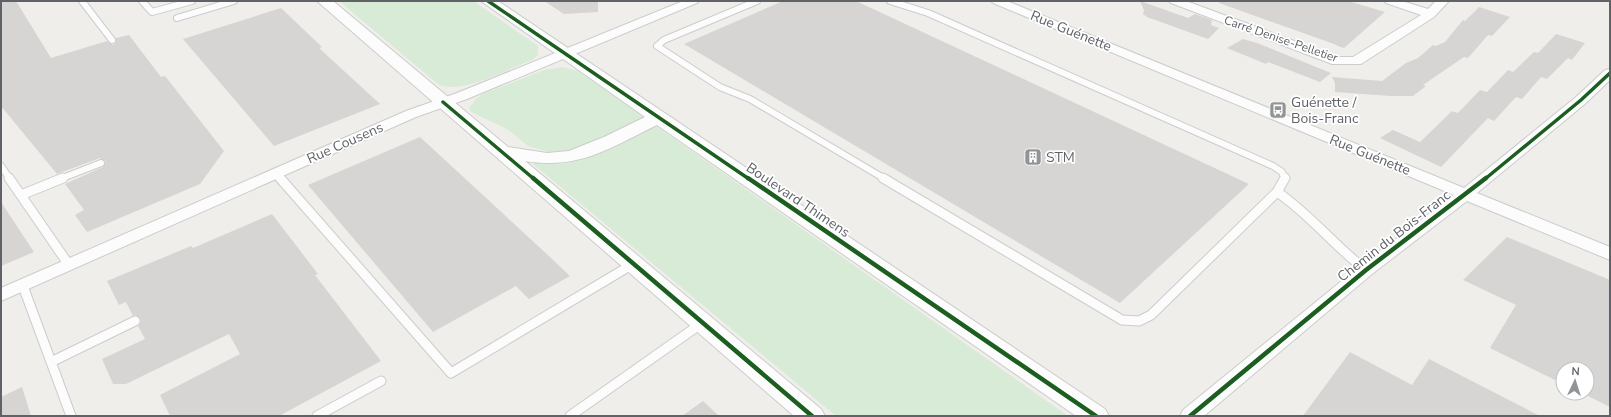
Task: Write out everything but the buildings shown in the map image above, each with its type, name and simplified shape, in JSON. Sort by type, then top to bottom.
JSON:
[{"type":"street","points":[[324,1],[812,416]]},
{"type":"street","name":"Boulevard Thimens","points":[[488,1],[1096,416]]},
{"type":"street","name":"Rue Cousens","points":[[1,295],[412,114],[565,54],[693,1]]},
{"type":"street","name":"Rue Guénette","points":[[997,1],[1610,254]]},
{"type":"street","name":"Carré Denise-Pelletier","points":[[1175,1],[1337,61],[1356,61],[1430,14],[1443,1]]},
{"type":"street","points":[[1390,1],[1430,14]]},
{"type":"street","name":"Chemin du Bois-Franc","points":[[1190,416],[1366,270],[1466,194],[1609,76]]},
{"type":"street","points":[[503,152],[553,158],[570,156],[658,117]]},
{"type":"lane","points":[[82,1],[112,40]]},
{"type":"lane","points":[[142,1],[152,12],[192,1]]},
{"type":"lane","points":[[177,18],[234,1]]},
{"type":"lane","points":[[758,1],[657,44],[658,48],[720,87],[734,94],[750,99],[1122,320],[1139,321],[1151,315],[1277,192],[1286,180],[1283,173],[1273,166],[928,13],[890,1]]},
{"type":"lane","points":[[21,195],[101,163]]},
{"type":"lane","points":[[1,166],[69,265]]},
{"type":"lane","points":[[276,174],[450,373],[634,264]]},
{"type":"lane","points":[[1277,192],[1301,209],[1347,256],[1366,270]]},
{"type":"lane","points":[[23,286],[71,416]]},
{"type":"lane","points":[[51,362],[135,321]]},
{"type":"lane","points":[[570,416],[703,323]]},
{"type":"lane","points":[[317,416],[381,381]]},
{"type":"green space","points":[[339,1],[473,1],[538,46],[538,55],[532,60],[473,83],[449,87],[439,85]]},
{"type":"green space","points":[[562,67],[578,71],[1068,416],[836,416],[533,164],[548,152],[528,146],[507,129],[471,112],[469,108],[477,98],[483,94],[544,70]]},
{"type":"cycle path","points":[[488,1],[1096,416]]},
{"type":"cycle path","points":[[1190,416],[1366,270],[1480,183],[1581,100],[1610,73]]},
{"type":"cycle path","points":[[443,102],[812,416]]},
{"type":"place","name":"Guénette / Bois-Franc","points":[[1278,110]]},
{"type":"place","name":"STM","points":[[1033,157]]}]
